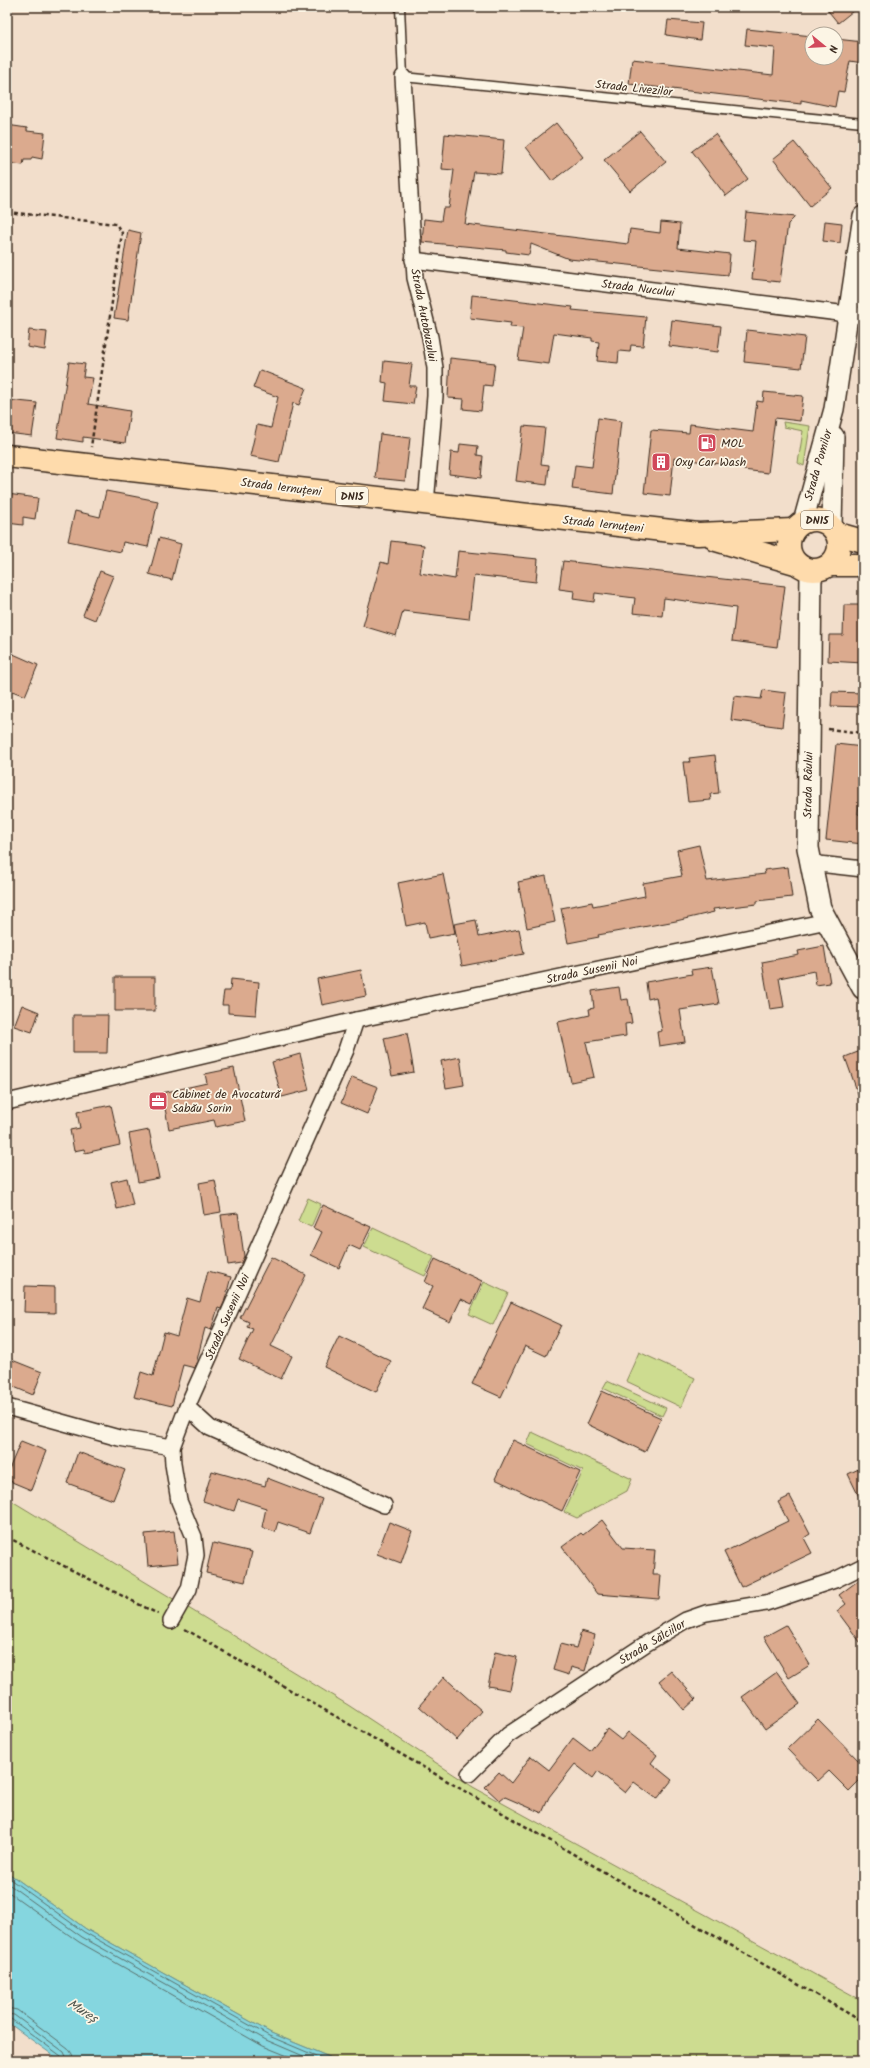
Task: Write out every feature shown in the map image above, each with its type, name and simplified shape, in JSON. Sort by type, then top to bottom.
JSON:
[{"type":"main road","name":"Strada Iernuțeni","points":[[7,456],[698,534],[812,566],[863,565]]},
{"type":"main road","name":"DN15","points":[[835,530],[839,551],[812,566],[791,555],[789,547],[790,538],[798,526],[818,520],[835,530],[863,541]]},
{"type":"main road","name":"Strada Iernuțeni","points":[[698,534],[798,526]]},
{"type":"main road","name":"Strada Râului","points":[[812,566],[807,835],[810,863],[820,908],[863,988]]},
{"type":"street","name":"Strada Autobuzului","points":[[403,77],[415,278],[430,337],[434,368],[435,403],[426,504]]},
{"type":"street","name":"Strada Pomilor","points":[[798,526],[834,409],[856,315],[863,216]]},
{"type":"street","name":"Strada Nucului","points":[[414,260],[856,315]]},
{"type":"street","name":"Strada Pomilor","points":[[834,409],[835,530]]},
{"type":"street","points":[[810,863],[863,869]]},
{"type":"street","name":"Strada Susenii Noi","points":[[7,1102],[356,1020],[827,921]]},
{"type":"street","name":"Strada Susenii Noi","points":[[171,1621],[189,1589],[196,1555],[194,1537],[179,1501],[172,1447],[187,1407],[346,1050],[356,1020]]},
{"type":"street","points":[[7,1407],[119,1438],[172,1447]]},
{"type":"street","points":[[187,1407],[210,1428],[384,1506]]},
{"type":"street","name":"Strada Sălciilor","points":[[469,1774],[508,1735],[647,1642],[686,1620],[706,1613],[766,1603],[835,1580],[863,1566]]},
{"type":"lane","points":[[400,7],[403,77]]},
{"type":"lane","name":"Strada Livezilor","points":[[403,77],[863,123]]},
{"type":"path","points":[[7,212],[116,224],[122,232],[88,465]]},
{"type":"path","points":[[822,729],[863,733]]},
{"type":"path","points":[[7,1537],[171,1621],[863,2022]]},
{"type":"green space","points":[[783,422],[810,426],[804,466],[798,463],[803,431],[784,427]]},
{"type":"green space","points":[[308,1198],[321,1204],[311,1227],[298,1221]]},
{"type":"green space","points":[[373,1228],[434,1257],[425,1276],[364,1247]]},
{"type":"green space","points":[[484,1282],[508,1293],[493,1325],[469,1314]]},
{"type":"green space","points":[[639,1352],[695,1378],[681,1407],[626,1381]]},
{"type":"green space","points":[[607,1381],[666,1408],[662,1416],[603,1388]]},
{"type":"green space","points":[[532,1432],[632,1479],[627,1491],[577,1518],[564,1512],[583,1471],[527,1444]]},
{"type":"green space","points":[[7,1498],[348,1705],[473,1787],[863,2001],[863,2061],[339,2061],[271,2033],[86,1929],[7,1872]]},
{"type":"water","name":"Mureș","points":[[7,1872],[86,1929],[271,2033],[339,2061],[61,2061],[7,2022]]},
{"type":"building","points":[[825,7],[858,7],[838,23]]},
{"type":"building","points":[[668,20],[702,23],[700,40],[666,35]]},
{"type":"building","points":[[747,29],[804,35],[804,66],[844,66],[844,40],[863,42],[863,63],[850,61],[844,92],[838,91],[835,107],[801,100],[801,104],[629,84],[632,59],[773,75],[775,48],[745,45]]},
{"type":"building","points":[[556,123],[583,157],[552,181],[526,147]]},
{"type":"building","points":[[7,125],[27,128],[27,131],[45,133],[42,159],[32,157],[31,160],[24,160],[23,165],[7,163]]},
{"type":"building","points":[[640,131],[666,162],[630,191],[604,160]]},
{"type":"building","points":[[445,134],[504,140],[501,174],[474,172],[465,224],[628,244],[630,229],[660,233],[661,222],[680,224],[678,248],[730,254],[728,275],[569,259],[531,244],[529,255],[506,252],[506,250],[422,242],[424,219],[441,221],[443,208],[449,208],[454,170],[442,169]]},
{"type":"building","points":[[715,134],[748,179],[726,196],[692,151]]},
{"type":"building","points":[[794,142],[832,188],[810,206],[773,159]]},
{"type":"building","points":[[746,212],[795,217],[788,224],[780,282],[752,279],[756,241],[743,240]]},
{"type":"building","points":[[825,221],[842,223],[840,243],[823,241]]},
{"type":"building","points":[[128,230],[141,233],[128,320],[114,318]]},
{"type":"building","points":[[472,295],[573,307],[572,310],[646,317],[643,346],[631,345],[630,352],[619,351],[618,363],[597,361],[599,342],[592,341],[592,338],[554,333],[549,364],[518,360],[523,328],[510,327],[511,323],[470,318]]},
{"type":"building","points":[[672,320],[721,326],[718,352],[669,346]]},
{"type":"building","points":[[29,330],[47,332],[45,350],[27,347]]},
{"type":"building","points":[[747,330],[805,337],[801,368],[744,362]]},
{"type":"building","points":[[450,358],[495,363],[492,386],[484,385],[481,411],[463,409],[464,399],[448,398]]},
{"type":"building","points":[[384,361],[412,364],[409,386],[416,386],[413,404],[385,401],[387,383],[382,382]]},
{"type":"building","points":[[69,362],[85,364],[83,377],[93,378],[88,404],[130,411],[125,443],[83,437],[83,442],[57,438]]},
{"type":"building","points":[[260,370],[306,388],[299,405],[293,403],[279,462],[250,456],[257,425],[271,428],[278,397],[253,388]]},
{"type":"building","points":[[764,392],[803,396],[800,421],[775,418],[768,473],[743,470],[744,467],[674,458],[670,496],[644,493],[651,430],[689,433],[690,424],[753,432],[757,401],[763,402]]},
{"type":"building","points":[[7,400],[37,403],[32,436],[7,433]]},
{"type":"building","points":[[598,418],[621,421],[613,494],[572,489],[575,465],[592,467]]},
{"type":"building","points":[[523,426],[545,428],[541,464],[549,465],[547,485],[516,481]]},
{"type":"building","points":[[380,434],[410,438],[405,481],[375,478]]},
{"type":"building","points":[[460,444],[478,446],[477,455],[483,456],[481,478],[449,474],[451,452],[459,453]]},
{"type":"building","points":[[106,491],[158,501],[148,547],[123,542],[121,552],[68,541],[75,511],[100,517]]},
{"type":"building","points":[[7,494],[38,498],[35,519],[23,517],[23,525],[7,523]]},
{"type":"building","points":[[159,538],[181,544],[172,580],[149,574]]},
{"type":"building","points":[[391,541],[424,545],[420,573],[455,579],[458,551],[538,559],[536,582],[474,575],[469,619],[403,611],[396,636],[363,626],[381,562],[388,564]]},
{"type":"building","points":[[563,561],[785,586],[777,647],[732,641],[736,608],[664,598],[662,616],[633,613],[635,598],[595,593],[594,602],[573,599],[574,591],[559,589]]},
{"type":"building","points":[[100,571],[113,576],[95,620],[83,615]]},
{"type":"building","points":[[844,605],[863,605],[863,663],[828,661],[829,635],[843,635]]},
{"type":"building","points":[[11,653],[38,665],[25,696],[7,689],[7,661]]},
{"type":"building","points":[[763,690],[786,693],[782,727],[731,720],[734,696],[761,699]]},
{"type":"building","points":[[832,692],[863,693],[863,707],[831,706]]},
{"type":"building","points":[[836,744],[863,747],[863,767],[858,814],[863,815],[863,844],[826,840]]},
{"type":"building","points":[[715,755],[719,793],[710,794],[711,800],[688,802],[683,762],[690,762],[689,758]]},
{"type":"building","points":[[699,845],[707,881],[765,874],[764,870],[788,867],[792,897],[757,901],[757,904],[713,909],[714,912],[676,921],[598,935],[599,937],[568,943],[561,908],[592,902],[593,906],[645,896],[643,883],[682,876],[677,850]]},
{"type":"building","points":[[443,874],[455,933],[428,938],[425,922],[406,926],[398,883]]},
{"type":"building","points":[[546,876],[555,922],[527,928],[518,882]]},
{"type":"building","points":[[476,920],[479,937],[519,929],[524,954],[462,966],[454,924]]},
{"type":"building","points":[[824,946],[830,983],[816,985],[814,971],[779,978],[784,1007],[770,1009],[762,962],[799,955],[798,951]]},
{"type":"building","points":[[712,967],[719,1004],[680,1010],[685,1042],[659,1046],[657,1032],[662,1031],[656,997],[648,999],[646,982],[692,974],[691,970]]},
{"type":"building","points":[[361,970],[366,996],[322,1005],[317,979]]},
{"type":"building","points":[[115,977],[155,977],[155,1011],[115,1011]]},
{"type":"building","points":[[231,979],[259,982],[256,1015],[228,1013],[228,1005],[222,1005],[224,991],[230,991]]},
{"type":"building","points":[[619,987],[621,1000],[628,999],[632,1023],[625,1024],[626,1036],[586,1042],[594,1077],[571,1082],[558,1022],[590,1015],[589,1009],[594,1008],[592,991]]},
{"type":"building","points":[[22,1005],[39,1012],[32,1032],[14,1026]]},
{"type":"building","points":[[73,1015],[108,1015],[107,1053],[73,1053]]},
{"type":"building","points":[[407,1033],[414,1072],[392,1076],[384,1038]]},
{"type":"building","points":[[863,1050],[863,1101],[861,1102],[845,1057]]},
{"type":"building","points":[[300,1054],[309,1090],[282,1097],[272,1062]]},
{"type":"building","points":[[460,1057],[464,1085],[446,1088],[441,1061]]},
{"type":"building","points":[[234,1068],[245,1121],[216,1127],[214,1120],[169,1129],[162,1093],[207,1083],[205,1074]]},
{"type":"building","points":[[352,1077],[378,1087],[367,1114],[341,1103]]},
{"type":"building","points":[[111,1105],[120,1145],[85,1153],[84,1149],[74,1151],[70,1130],[80,1128],[77,1112]]},
{"type":"building","points":[[149,1130],[159,1178],[138,1182],[129,1134]]},
{"type":"building","points":[[127,1178],[133,1205],[117,1209],[111,1182]]},
{"type":"building","points":[[215,1180],[221,1212],[204,1215],[199,1183]]},
{"type":"building","points":[[323,1205],[371,1227],[360,1250],[349,1245],[339,1268],[311,1255],[322,1232],[313,1228]]},
{"type":"building","points":[[238,1213],[244,1256],[241,1263],[228,1265],[221,1215]]},
{"type":"building","points":[[271,1257],[306,1275],[271,1346],[292,1356],[281,1379],[239,1359],[253,1329],[247,1327],[249,1322],[240,1318]]},
{"type":"building","points":[[435,1259],[482,1281],[472,1304],[461,1299],[450,1322],[422,1309],[433,1286],[425,1282]]},
{"type":"building","points":[[208,1271],[231,1277],[224,1303],[221,1309],[218,1308],[211,1330],[205,1328],[195,1368],[183,1365],[172,1406],[134,1397],[141,1372],[153,1376],[164,1332],[177,1336],[187,1298],[200,1302]]},
{"type":"building","points":[[25,1286],[55,1287],[55,1313],[24,1312]]},
{"type":"building","points":[[511,1302],[561,1325],[546,1356],[525,1346],[501,1397],[472,1384]]},
{"type":"building","points":[[339,1336],[391,1361],[376,1392],[324,1367]]},
{"type":"building","points":[[7,1358],[42,1372],[33,1395],[7,1384]]},
{"type":"building","points":[[602,1391],[661,1418],[645,1452],[587,1424]]},
{"type":"building","points":[[513,1440],[580,1472],[562,1511],[495,1479]]},
{"type":"building","points":[[21,1441],[46,1451],[31,1490],[7,1480],[7,1474]]},
{"type":"building","points":[[78,1452],[125,1470],[113,1500],[67,1483]]},
{"type":"building","points":[[863,1467],[863,1505],[848,1474]]},
{"type":"building","points":[[212,1471],[265,1486],[267,1478],[322,1499],[310,1533],[278,1522],[275,1532],[262,1527],[266,1508],[238,1499],[234,1511],[203,1501]]},
{"type":"building","points":[[790,1496],[810,1534],[804,1538],[812,1553],[741,1587],[724,1552],[788,1521],[778,1502]]},
{"type":"building","points":[[602,1520],[623,1548],[655,1550],[653,1575],[661,1575],[659,1599],[597,1594],[562,1547],[581,1533],[583,1535]]},
{"type":"building","points":[[389,1522],[412,1531],[401,1563],[377,1554]]},
{"type":"building","points":[[174,1531],[178,1563],[148,1566],[145,1534]]},
{"type":"building","points":[[213,1543],[252,1552],[245,1582],[206,1573]]},
{"type":"building","points":[[863,1577],[863,1646],[837,1611],[846,1604],[839,1595]]},
{"type":"building","points":[[786,1625],[810,1665],[789,1678],[764,1637]]},
{"type":"building","points":[[581,1631],[595,1635],[585,1671],[571,1667],[569,1675],[553,1670],[560,1644],[576,1648]]},
{"type":"building","points":[[495,1652],[517,1657],[510,1690],[488,1686]]},
{"type":"building","points":[[671,1671],[696,1699],[684,1710],[659,1681]]},
{"type":"building","points":[[777,1672],[800,1704],[765,1729],[742,1697]]},
{"type":"building","points":[[444,1677],[482,1711],[457,1740],[419,1706]]},
{"type":"building","points":[[818,1719],[863,1765],[863,1777],[849,1791],[829,1771],[818,1781],[787,1749]]},
{"type":"building","points":[[607,1729],[621,1740],[628,1732],[657,1755],[651,1763],[672,1780],[657,1799],[634,1782],[625,1793],[598,1771],[593,1778],[575,1764],[549,1797],[542,1813],[505,1797],[500,1801],[485,1787],[499,1772],[511,1783],[531,1756],[549,1770],[573,1738],[590,1751]]},
{"type":"place","name":"MOL","points":[[707,443]]},
{"type":"place","name":"Oxy Car Wash","points":[[661,462]]},
{"type":"place","name":"Cabinet de Avocatură Sabău Sorin","points":[[158,1101]]}]
